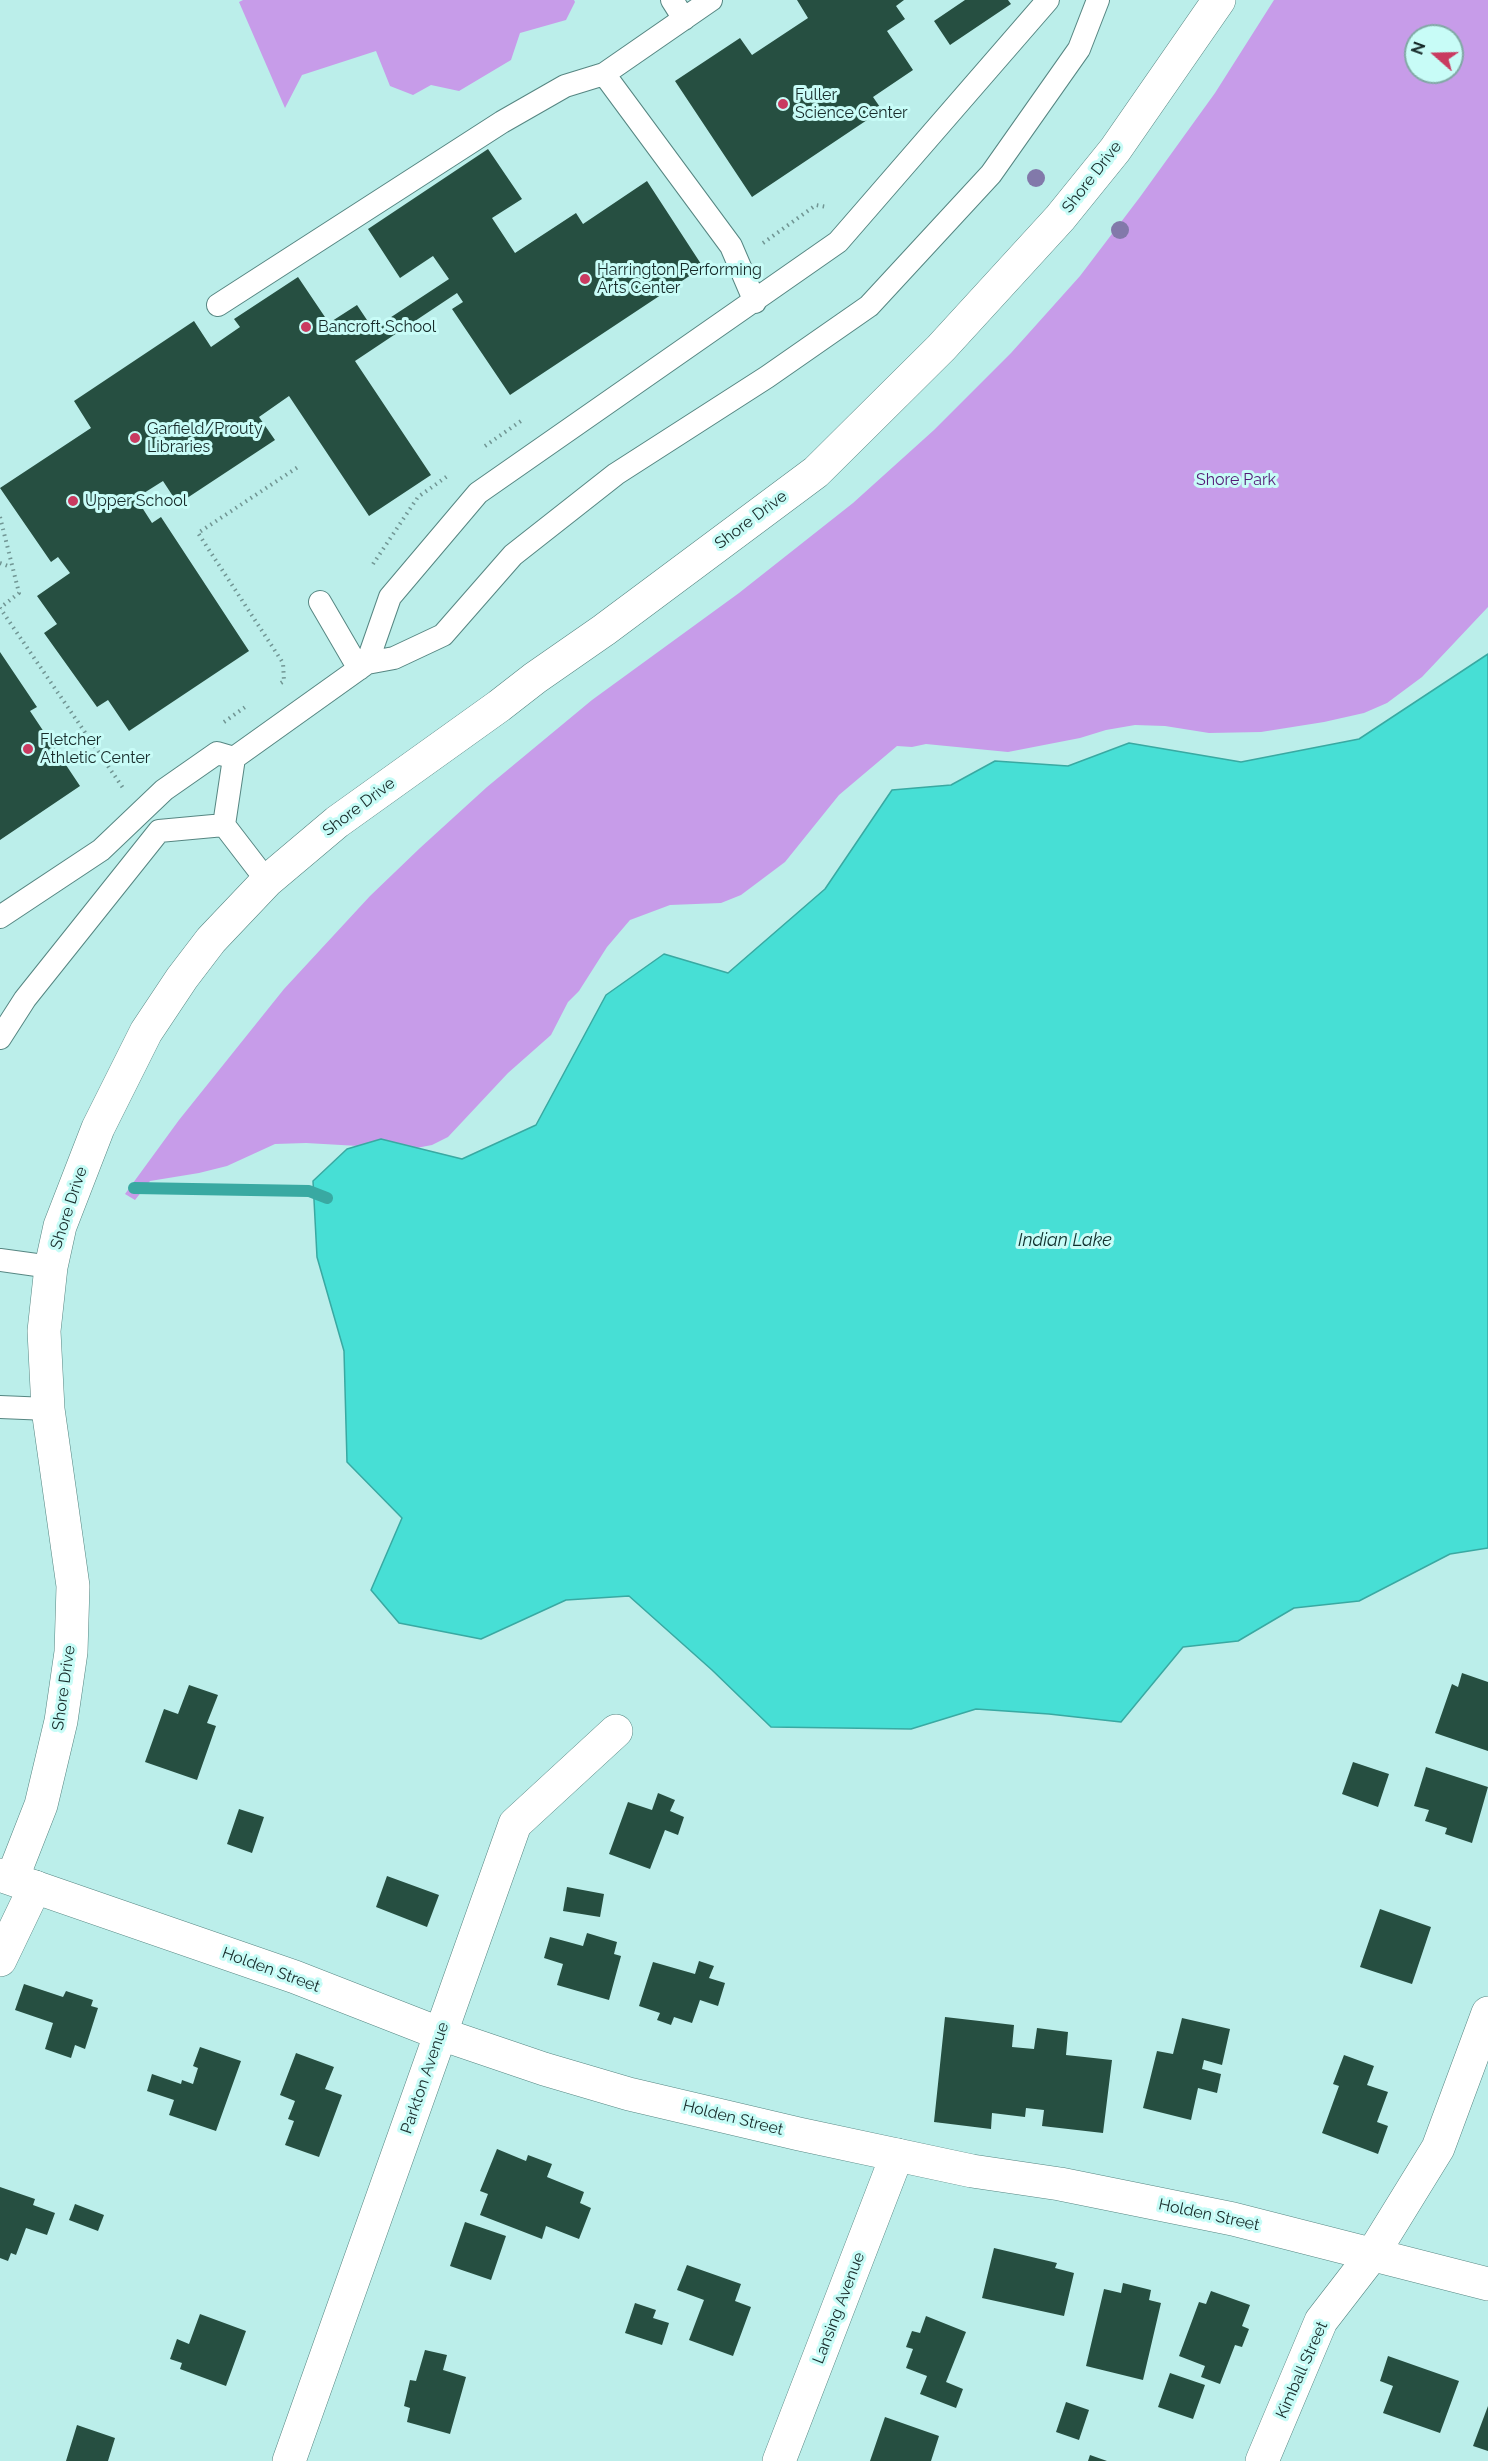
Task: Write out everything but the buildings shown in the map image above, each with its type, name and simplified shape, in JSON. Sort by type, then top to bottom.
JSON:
[{"type":"main road","name":"Shore Drive","points":[[0,1960],[16,1880],[41,1804],[61,1721],[71,1652],[73,1586],[48,1409],[44,1331],[51,1267],[60,1226],[94,1137],[146,1032],[211,940],[267,881],[354,809],[604,630],[816,472],[941,348],[1060,218],[1114,150],[1219,0]]},
{"type":"main road","name":"Parkton Avenue","points":[[289,2461],[515,1824],[616,1731]]},
{"type":"main road","name":"Holden Street","points":[[16,1880],[295,1977],[441,2034],[544,2069],[629,2094],[972,2171],[1060,2184],[1233,2219],[1488,2284]]},
{"type":"main road","name":"Kimball Street","points":[[1262,2461],[1321,2321],[1372,2256],[1438,2148],[1488,2013]]},
{"type":"main road","name":"Lansing Avenue","points":[[780,2461],[897,2155]]},
{"type":"lane","points":[[219,305],[502,122],[565,86],[604,74],[678,9],[711,0]]},
{"type":"lane","points":[[363,666],[390,597],[478,493],[838,242],[1048,0]]},
{"type":"lane","points":[[267,881],[224,825],[234,758],[363,666],[394,658],[443,635],[513,555],[616,474],[767,377],[869,306],[991,174],[1079,49],[1098,0]]},
{"type":"lane","points":[[604,74],[730,246],[754,302]]},
{"type":"lane","points":[[320,602],[363,666]]},
{"type":"lane","points":[[0,917],[101,850],[164,790],[217,753],[234,758]]},
{"type":"lane","points":[[0,1038],[25,999],[159,831],[224,825]]},
{"type":"lane","points":[[0,1260],[51,1267]]},
{"type":"lane","points":[[0,1407],[48,1409]]},
{"type":"path","points":[[738,265],[743,256],[816,205],[833,208]]},
{"type":"path","points":[[481,450],[528,417]]},
{"type":"path","points":[[274,687],[284,681],[283,663],[198,533],[298,466]]},
{"type":"path","points":[[366,574],[418,497],[455,470]]},
{"type":"path","points":[[0,517],[19,593],[0,608],[141,812]]},
{"type":"path","points":[[0,563],[12,568]]},
{"type":"path","points":[[219,726],[256,700]]},
{"type":"path","points":[[114,795],[125,782]]},
{"type":"green space","points":[[243,0],[574,0],[575,2],[566,20],[520,33],[511,60],[459,91],[431,85],[413,95],[390,86],[376,51],[302,75],[285,108],[239,2]]},
{"type":"green space","name":"Shore Park","points":[[1274,0],[1488,0],[1488,607],[1422,677],[1387,703],[1364,713],[1261,732],[1209,733],[1165,726],[1135,725],[1008,752],[926,744],[912,747],[897,746],[839,795],[785,862],[741,895],[721,903],[670,905],[630,920],[607,947],[579,991],[568,1002],[551,1035],[508,1073],[448,1137],[432,1145],[411,1149],[306,1143],[275,1144],[227,1166],[150,1181],[135,1200],[125,1194],[179,1120],[284,989],[370,896],[487,787],[592,700],[739,593],[853,503],[934,430],[1011,353],[1080,276],[1215,93]]},
{"type":"water","name":"Indian Lake","points":[[1488,654],[1488,1548],[1450,1554],[1359,1601],[1294,1608],[1238,1641],[1183,1647],[1121,1722],[976,1709],[911,1729],[771,1727],[712,1670],[629,1596],[566,1600],[481,1639],[399,1623],[371,1590],[402,1518],[347,1462],[344,1351],[317,1257],[313,1181],[347,1149],[381,1139],[462,1159],[536,1125],[606,995],[664,954],[728,973],[825,889],[892,790],[951,785],[995,761],[1068,766],[1129,743],[1241,762],[1359,739]]},
{"type":"waterway","points":[[134,1188],[309,1191],[327,1198]]},
{"type":"place","name":"Fuller Science Center","points":[[783,104]]},
{"type":"place","name":"Harrington Performing Arts Center","points":[[585,279]]},
{"type":"place","name":"Bancroft School","points":[[306,327]]},
{"type":"place","name":"Garfield/Prouty Libraries","points":[[135,438]]},
{"type":"place","name":"Upper School","points":[[73,501]]},
{"type":"place","name":"Fletcher Athletic Center","points":[[28,749]]}]
